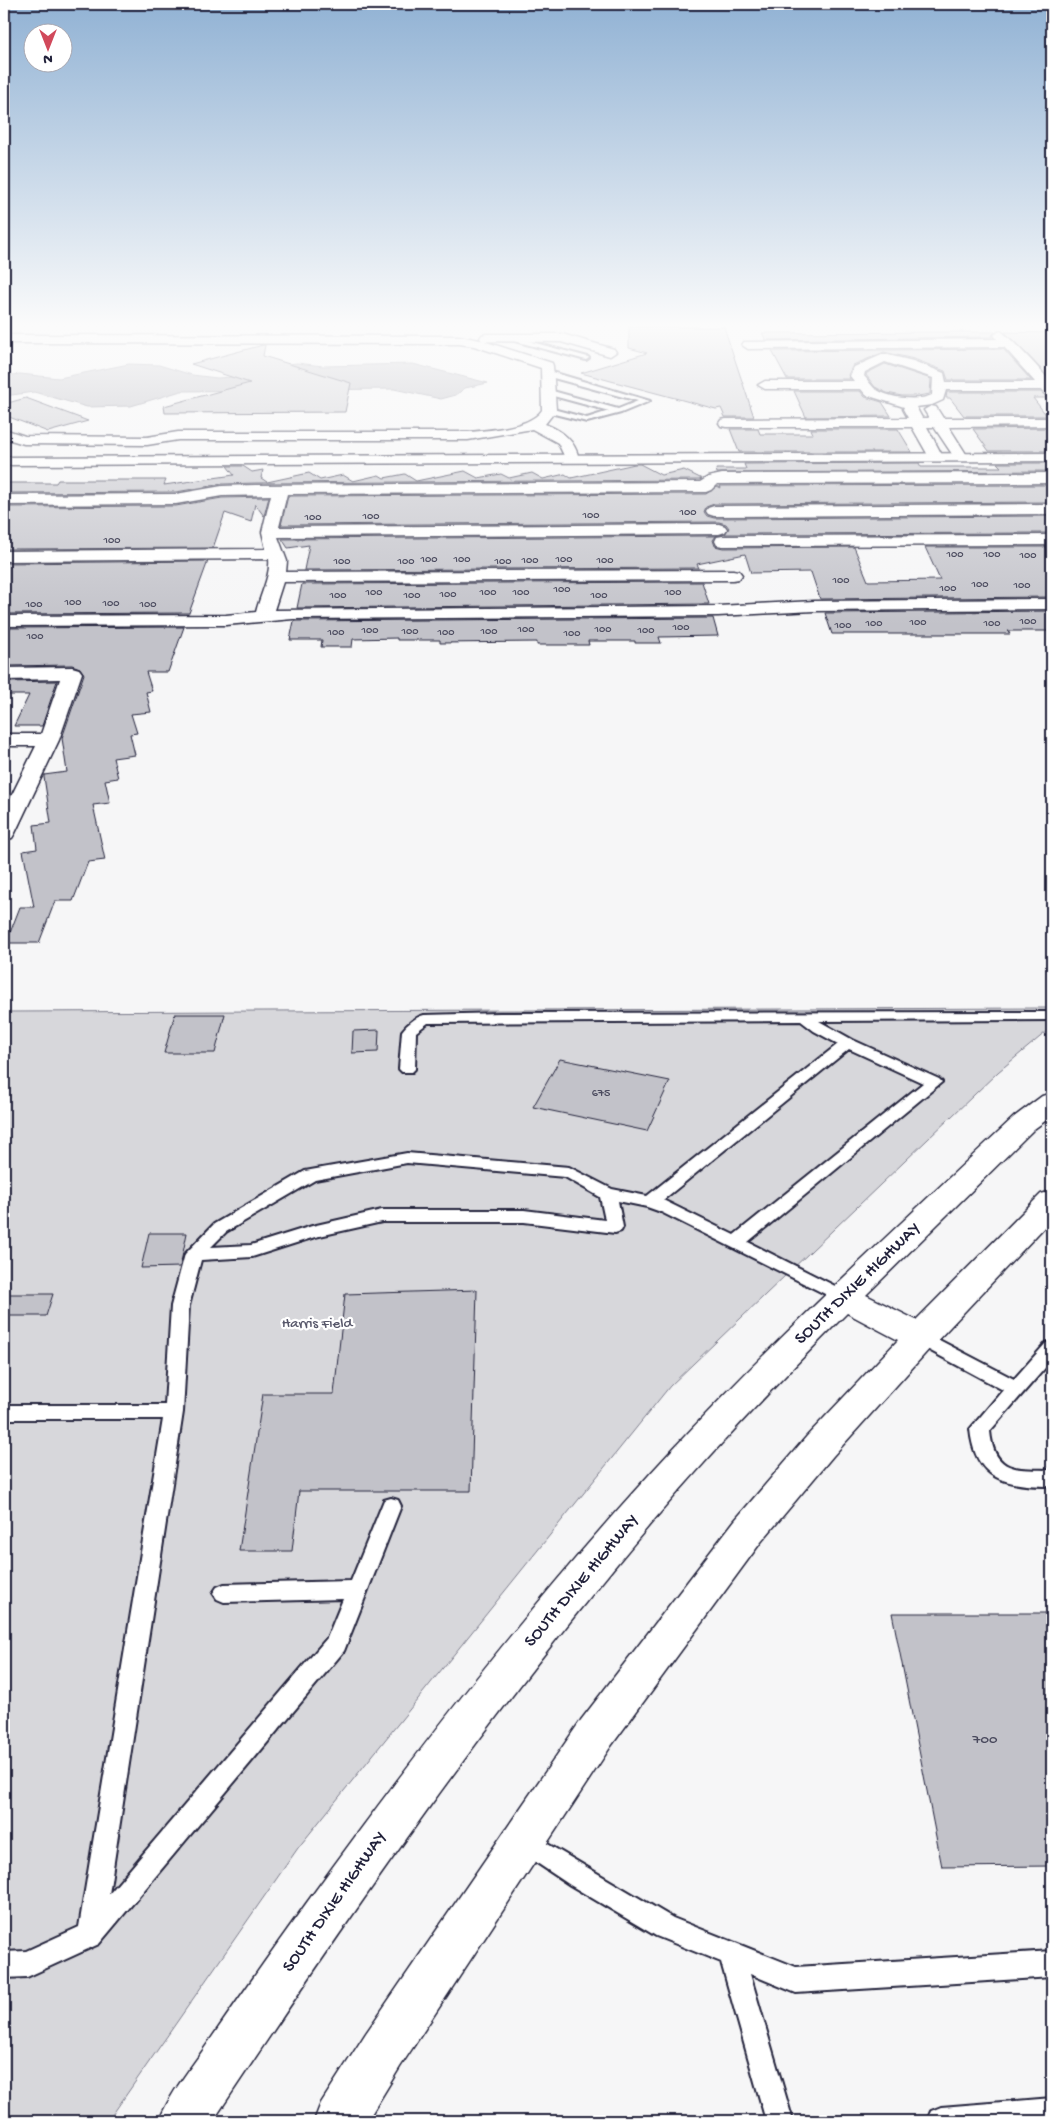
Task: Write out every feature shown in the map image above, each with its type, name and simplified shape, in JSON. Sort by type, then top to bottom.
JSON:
[{"type":"main road","points":[[178,436],[194,426]]},
{"type":"main road","points":[[390,426],[401,429],[405,435]]},
{"type":"main road","points":[[7,436],[24,440],[147,441],[178,436],[487,434],[521,426]]},
{"type":"main road","points":[[536,426],[559,436],[572,451],[572,459]]},
{"type":"main road","points":[[918,426],[936,457]]},
{"type":"main road","points":[[940,426],[961,457]]},
{"type":"main road","points":[[4,461],[1052,457]]},
{"type":"main road","points":[[706,488],[710,482],[726,479],[1052,478]]},
{"type":"main road","points":[[4,500],[176,499],[228,490],[706,488]]},
{"type":"main road","points":[[706,488],[721,535],[729,570],[765,608]]},
{"type":"main road","points":[[264,616],[271,588],[277,577],[278,561],[270,542],[270,532],[280,490]]},
{"type":"main road","points":[[714,511],[1052,509]]},
{"type":"main road","points":[[270,532],[721,535],[1052,540]]},
{"type":"main road","points":[[4,556],[274,554]]},
{"type":"main road","points":[[277,577],[743,583]]},
{"type":"main road","points":[[4,621],[221,620],[303,614],[718,611],[814,606],[1052,604]]},
{"type":"main road","points":[[4,674],[72,673],[49,740],[5,829]]},
{"type":"main road","points":[[4,740],[49,740]]},
{"type":"main road","name":"SOUTH DIXIE HIGHWAY","points":[[184,2121],[371,1850],[519,1657],[646,1504],[761,1379],[843,1297],[1024,1123],[1052,1102]]},
{"type":"main road","points":[[339,2121],[383,2050],[596,1733],[748,1531],[820,1446],[920,1337],[1052,1201]]},
{"type":"main road","points":[[843,1297],[920,1337]]},
{"type":"lane","points":[[407,1069],[409,1031],[424,1019],[946,1014],[1052,1016]]},
{"type":"lane","points":[[736,1242],[934,1082],[848,1043],[819,1028],[804,1016]]},
{"type":"lane","points":[[650,1202],[848,1043]]},
{"type":"lane","points":[[90,1935],[174,1412],[180,1306],[194,1254],[220,1228],[310,1175],[407,1158],[569,1172],[608,1194],[650,1202],[667,1208],[843,1297]]},
{"type":"lane","points":[[194,1254],[252,1250],[312,1232],[382,1216],[524,1216],[615,1227],[608,1194]]},
{"type":"lane","points":[[920,1337],[1014,1388]]},
{"type":"lane","points":[[1052,1348],[1014,1388],[980,1429],[980,1445],[988,1462],[1003,1473],[1021,1478],[1052,1478]]},
{"type":"lane","points":[[4,1412],[174,1412]]},
{"type":"lane","points":[[4,1965],[27,1964],[90,1935],[336,1644],[392,1506]]},
{"type":"lane","points":[[224,1593],[358,1590]]},
{"type":"lane","points":[[523,1840],[579,1877],[665,1927],[796,1980],[1052,1964]]},
{"type":"lane","points":[[732,1955],[779,2121]]},
{"type":"lane","points":[[941,2121],[1052,2111]]},
{"type":"green space","name":"Harris Field","points":[[1052,1008],[1052,1027],[998,1072],[670,1386],[298,1848],[108,2121],[4,2121],[4,1012]]},
{"type":"building","points":[[33,426],[69,426],[48,432]]},
{"type":"building","points":[[1052,428],[1052,451],[989,451],[973,429]]},
{"type":"building","points":[[730,429],[758,429],[760,434],[813,434],[811,429],[898,429],[912,452],[739,452]]},
{"type":"building","points":[[919,463],[921,467],[1001,467],[997,463],[1052,463],[1052,471],[717,473],[716,469],[746,469],[744,464]]},
{"type":"building","points":[[640,464],[661,475],[684,470],[702,479],[255,483],[222,484],[176,492],[4,493],[4,483],[56,483],[58,480],[166,480],[164,485],[234,475],[227,466],[243,466],[252,472],[263,470],[261,478],[267,482],[309,473],[320,480],[343,475],[353,481],[379,475],[384,478],[405,474],[416,481],[465,471],[478,478],[501,474],[509,478],[532,473],[543,479],[565,474],[571,478]]},
{"type":"building","points":[[1052,485],[1052,502],[714,504],[706,507],[704,512],[707,516],[714,518],[1052,516],[1052,533],[725,534],[729,528],[726,524],[719,522],[281,525],[288,496],[706,494],[717,486],[721,488],[720,486]]},
{"type":"building","points":[[269,497],[264,516],[255,504],[251,522],[225,513],[213,548],[4,549],[4,507],[176,506],[222,498]]},
{"type":"building","points":[[716,536],[713,540],[715,546],[723,548],[854,547],[868,581],[940,580],[925,547],[1052,547],[1052,597],[820,599],[811,572],[751,573],[745,554],[697,564],[699,568],[304,570],[309,545],[288,548],[282,539]]},
{"type":"building","points":[[208,561],[189,613],[4,614],[4,563]]},
{"type":"building","points":[[702,582],[709,604],[297,608],[302,584]]},
{"type":"building","points":[[1052,611],[1052,631],[1008,631],[1010,634],[832,634],[825,613]]},
{"type":"building","points":[[713,618],[718,636],[659,637],[661,643],[588,641],[589,645],[537,645],[537,642],[440,643],[440,640],[397,640],[397,638],[353,639],[352,647],[321,647],[322,640],[290,640],[294,621]]},
{"type":"building","points":[[184,627],[168,672],[146,672],[152,691],[146,692],[151,712],[131,714],[137,733],[130,734],[135,755],[113,758],[118,778],[105,780],[110,803],[93,805],[105,860],[88,862],[73,901],[55,901],[39,943],[6,943],[20,907],[34,907],[23,851],[37,849],[34,825],[51,823],[44,775],[67,772],[62,738],[84,674],[80,668],[72,665],[4,666],[4,628]]},
{"type":"building","points":[[57,681],[42,726],[14,726],[29,695],[4,695],[4,682]]},
{"type":"building","points":[[175,1014],[225,1014],[215,1053],[164,1053]]},
{"type":"building","points":[[379,1030],[378,1052],[352,1053],[353,1031]]},
{"type":"building","points":[[560,1059],[670,1081],[647,1131],[533,1107]]},
{"type":"building","points":[[149,1233],[187,1233],[180,1267],[141,1268]]},
{"type":"building","points":[[477,1290],[471,1491],[299,1491],[292,1551],[239,1551],[263,1394],[334,1394],[345,1294]]},
{"type":"building","points":[[4,1294],[53,1294],[46,1316],[4,1316]]},
{"type":"building","points":[[892,1613],[1052,1613],[1052,1866],[942,1867]]}]
